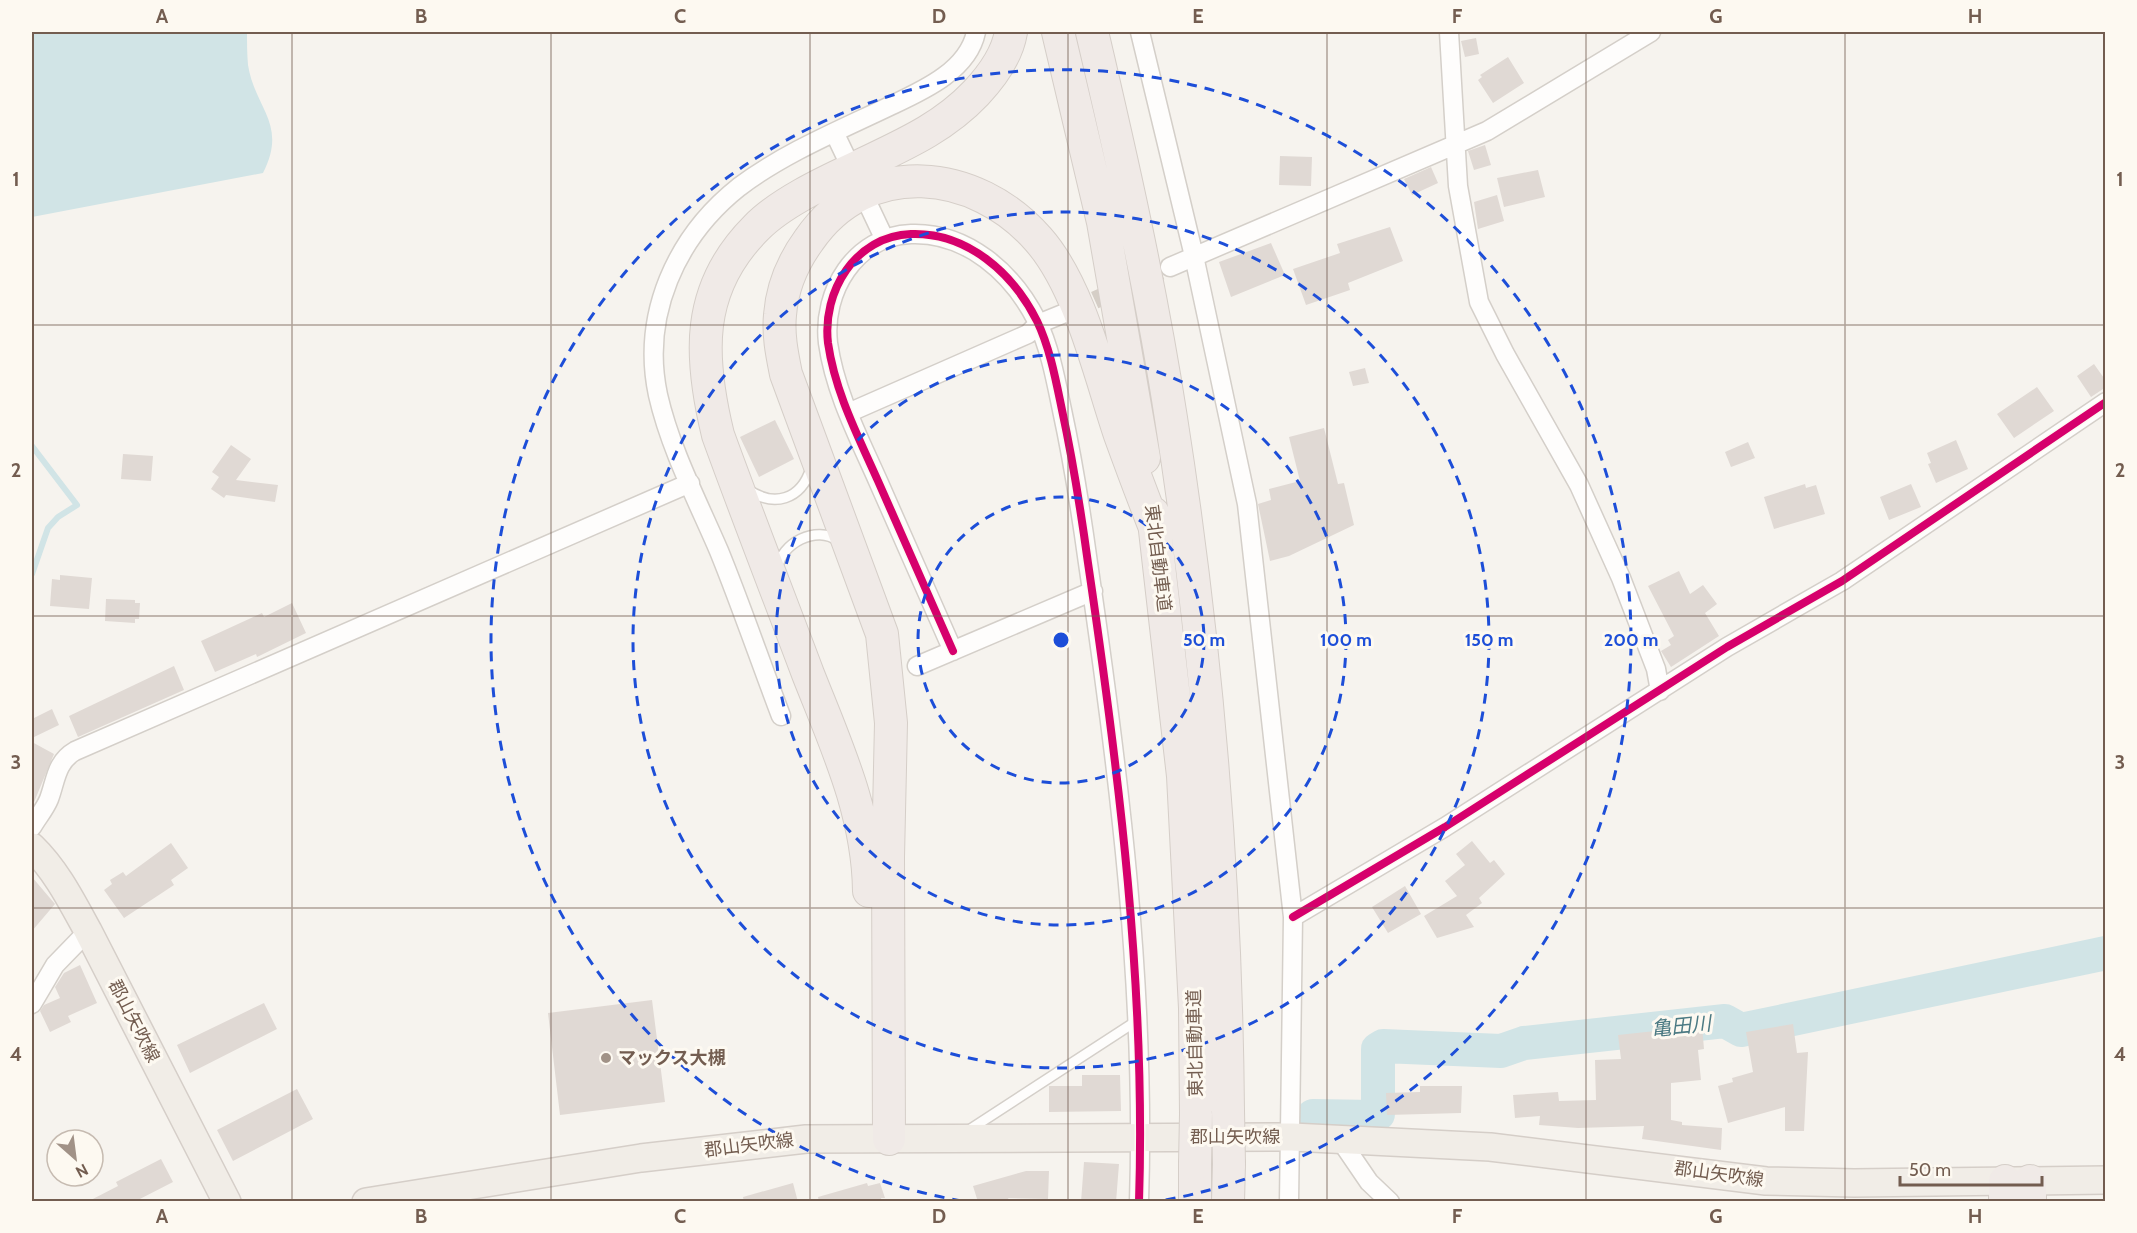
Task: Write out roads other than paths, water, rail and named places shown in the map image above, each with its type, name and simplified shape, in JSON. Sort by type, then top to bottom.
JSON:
[{"type":"highway","points":[[879,1138],[868,862],[864,832],[844,764],[731,468],[709,397],[704,358],[710,302],[732,256],[757,226],[795,200],[852,169],[915,140],[945,122],[993,75],[1010,42],[1011,32]]},
{"type":"highway","name":"東北自動車道","points":[[1058,32],[1102,222],[1156,533],[1183,776],[1195,1008],[1195,1202]]},
{"type":"highway","name":"東北自動車道","points":[[1092,32],[1155,325],[1187,524],[1205,676],[1219,842],[1227,1008],[1228,1202]]},
{"type":"highway","points":[[879,1138],[891,723],[882,634],[855,554],[786,374],[780,342],[780,314],[786,284],[798,255],[816,230],[836,209],[877,187],[901,181],[927,181],[960,187],[990,198],[1015,215],[1040,240],[1058,267],[1093,350],[1156,533]]},
{"type":"main road","name":"郡山矢吹線","points":[[32,848],[42,857],[69,896],[227,1202]]},
{"type":"main road","name":"郡山矢吹線","points":[[366,1202],[641,1158],[806,1139],[879,1138],[1292,1137],[1490,1147],[1643,1164],[1766,1181],[2018,1191],[2106,1180]]},
{"type":"street","points":[[781,716],[722,559],[671,436],[658,394],[654,361],[654,333],[671,270],[702,222],[739,188],[774,164],[922,91],[963,59],[976,32]]},
{"type":"street","points":[[1140,32],[1194,256],[1247,504],[1293,917],[1292,1137],[1289,1202]]},
{"type":"street","points":[[1449,32],[1458,186],[1479,302],[1505,354],[1579,485],[1622,578],[1656,669],[1660,691]]},
{"type":"street","points":[[1170,267],[1487,131],[1651,32]]},
{"type":"street","points":[[834,134],[845,155]]},
{"type":"street","points":[[868,204],[885,240]]},
{"type":"street","points":[[953,651],[840,395],[829,345],[827,323],[830,299],[840,277],[858,256],[885,240],[903,234],[928,233],[968,247],[984,256],[1020,292],[1038,324],[1055,378],[1068,438],[1092,591],[1116,759],[1127,868],[1141,1138],[1138,1202]]},
{"type":"street","points":[[848,412],[1028,334],[1038,324],[1065,313]]},
{"type":"street","points":[[1293,917],[1445,827],[1726,647],[1842,581],[2106,402]]},
{"type":"street","points":[[32,827],[48,802],[60,764],[64,757],[75,751],[690,483]]},
{"type":"street","points":[[917,666],[1092,591]]},
{"type":"street","points":[[32,1004],[55,965],[88,931]]},
{"type":"street","points":[[1341,1141],[1369,1182],[1390,1202]]},
{"type":"lane","points":[[731,468],[748,490],[761,498],[776,501],[792,494],[808,476],[812,465],[810,438]]},
{"type":"lane","points":[[780,600],[777,575],[779,559],[789,546],[804,538],[820,534],[835,538],[855,554]]},
{"type":"lane","points":[[957,1138],[1135,1022]]},
{"type":"waterway","points":[[32,446],[77,505],[58,517],[48,528],[32,574]]},
{"type":"waterway","name":"亀田川","points":[[1313,1116],[1374,1117],[1378,1114],[1378,1049],[1383,1046],[1501,1051],[1524,1043],[1725,1021],[1741,1030],[2106,953]]},
{"type":"tunnel","points":[[1070,311],[1170,267]]},
{"type":"place","name":"マックス大槻","points":[[606,1058]]}]
